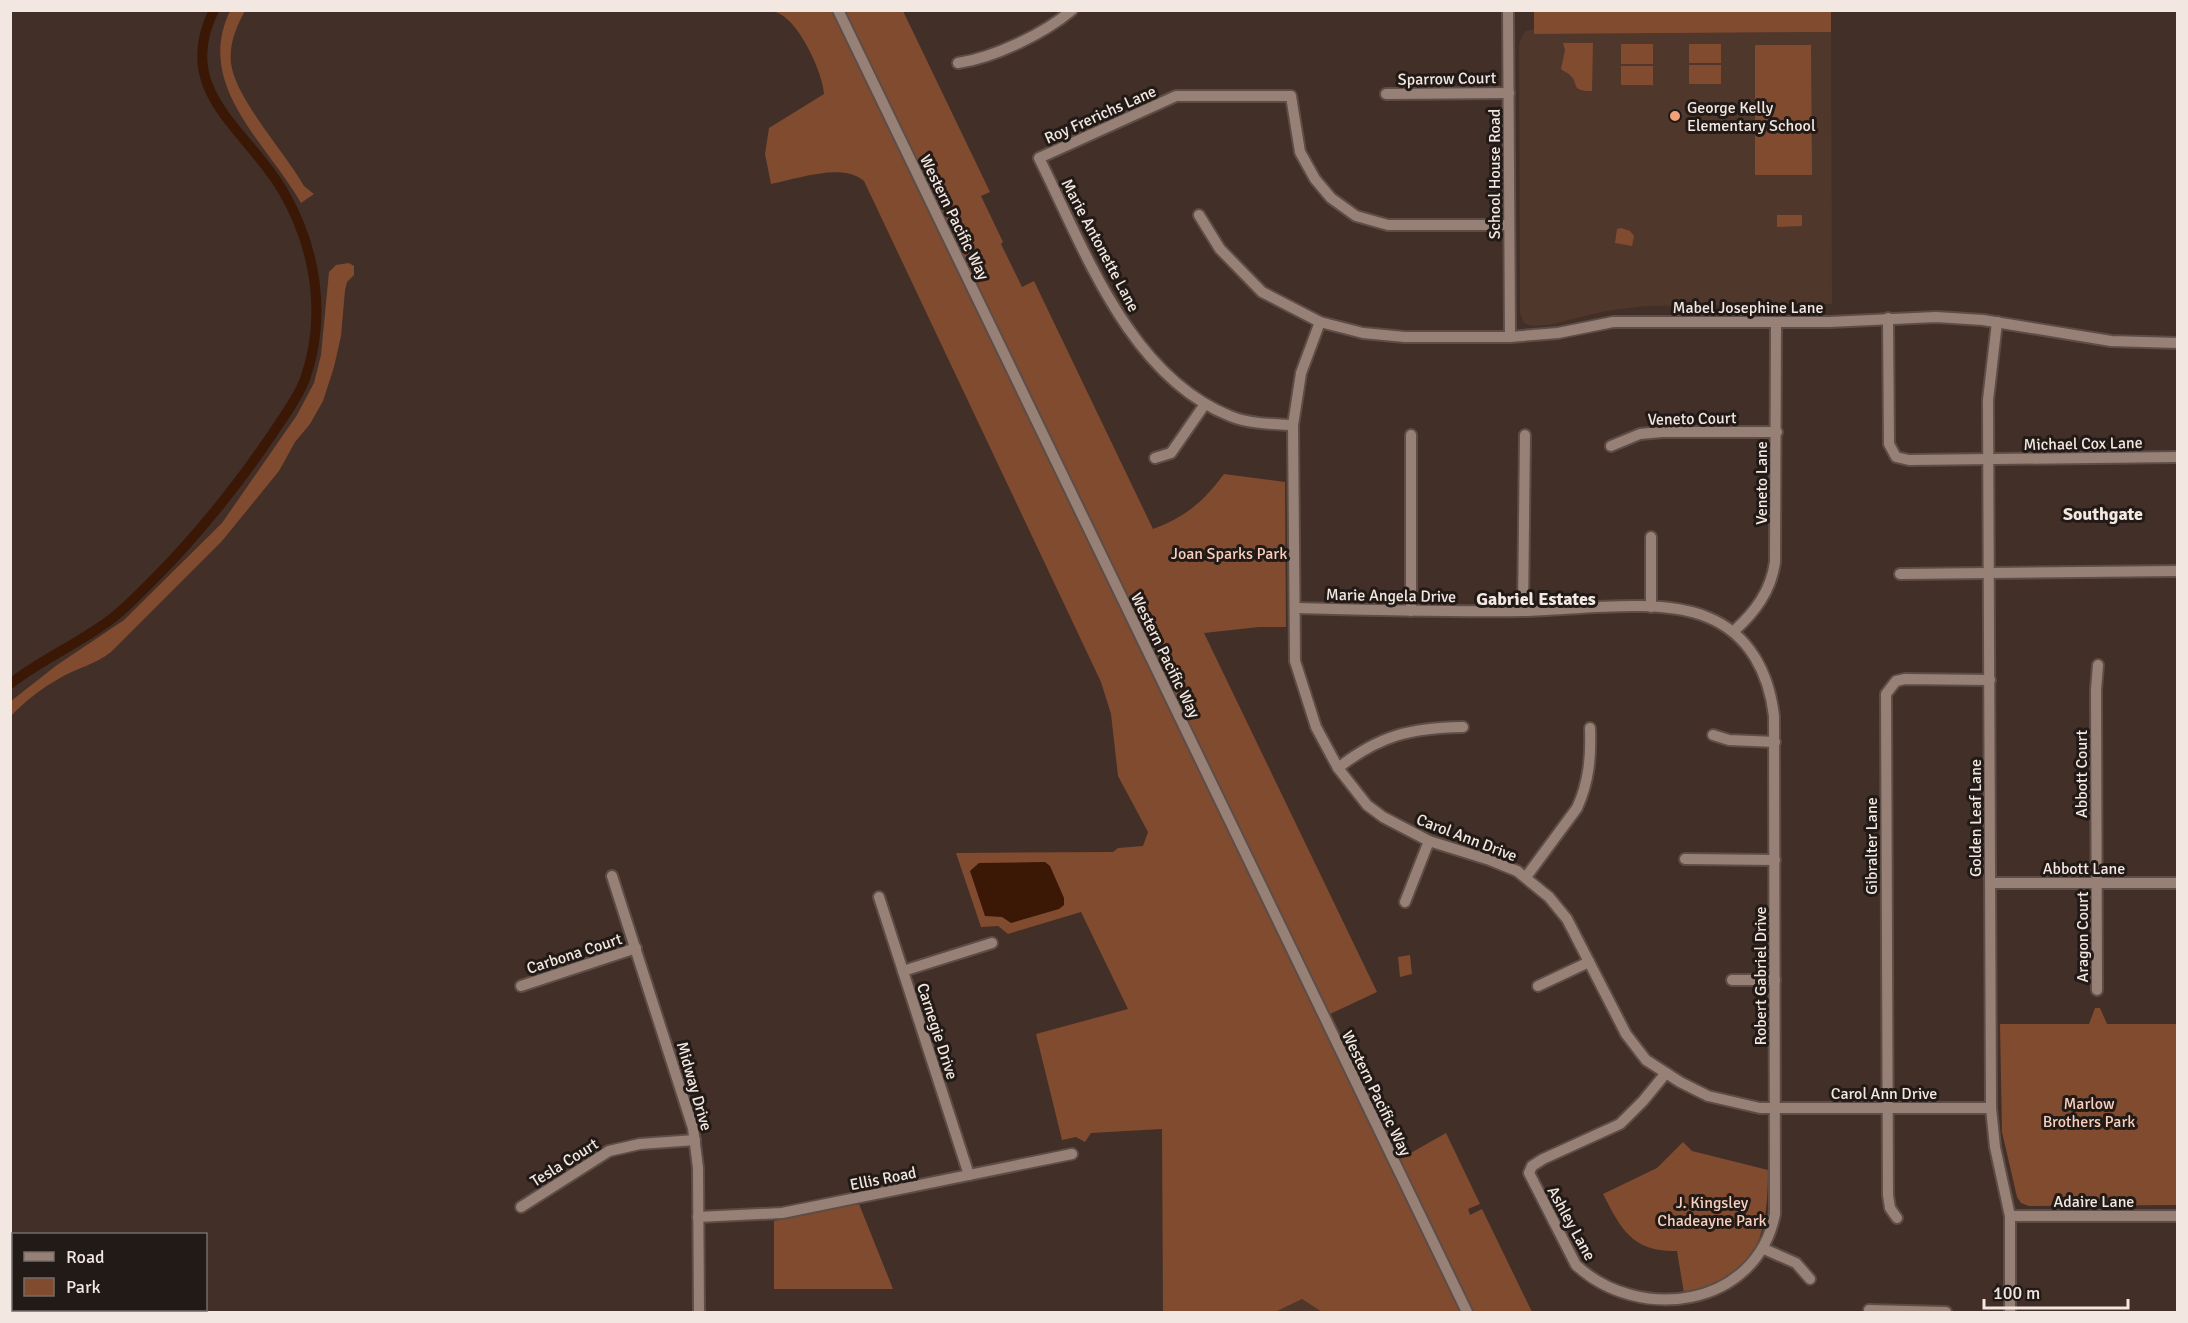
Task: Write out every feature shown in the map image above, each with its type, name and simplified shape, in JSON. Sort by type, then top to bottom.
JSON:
[{"type":"street","name":"Western Pacific Way","points":[[838,10],[1467,1312]]},
{"type":"street","points":[[958,63],[984,57],[1040,32],[1072,10]]},
{"type":"street","name":"School House Road","points":[[1508,10],[1510,337]]},
{"type":"street","name":"Sparrow Court","points":[[1386,94],[1509,93]]},
{"type":"street","name":"Roy Frerichs Lane","points":[[1039,158],[1176,96],[1291,96],[1300,152],[1315,179],[1331,198],[1356,216],[1388,225],[1509,225]]},
{"type":"street","name":"Marie Antonette Lane","points":[[1039,158],[1111,303],[1133,335],[1168,376],[1205,404],[1232,417],[1293,425]]},
{"type":"street","name":"Mabel Josephine Lane","points":[[1199,216],[1220,249],[1262,292],[1320,322],[1364,333],[1405,337],[1510,337],[1558,333],[1612,322],[1776,322],[1956,318],[1997,322],[2111,341],[2178,343]]},
{"type":"street","name":"Michael Cox Lane","points":[[1888,318],[1889,444],[1892,454],[1901,460],[2178,457]]},
{"type":"street","name":"Carol Ann Drive","points":[[1320,322],[1301,373],[1293,425],[1296,661],[1304,695],[1316,727],[1338,768],[1367,805],[1400,827],[1429,841],[1490,860],[1526,877],[1567,919],[1626,1034],[1646,1060],[1694,1090],[1724,1101],[1760,1108],[1991,1108]]},
{"type":"street","name":"Veneto Lane","points":[[1734,631],[1763,599],[1774,573],[1777,432],[1776,322]]},
{"type":"street","name":"Golden Leaf Lane","points":[[1997,322],[1989,382],[1991,1108],[1995,1147],[2010,1216],[2010,1312]]},
{"type":"street","points":[[1155,458],[1171,453],[1205,404]]},
{"type":"street","name":"Veneto Court","points":[[1611,446],[1640,434],[1662,432],[1777,432]]},
{"type":"street","points":[[1411,435],[1411,611]]},
{"type":"street","points":[[1523,611],[1524,435]]},
{"type":"street","points":[[1651,537],[1651,607]]},
{"type":"street","points":[[1900,573],[2178,571]]},
{"type":"street","name":"Marie Angela Drive","points":[[1296,608],[1523,611],[1651,607],[1689,610],[1709,617],[1734,631]]},
{"type":"street","name":"Robert Gabriel Drive","points":[[1703,1302],[1725,1292],[1755,1264],[1764,1249],[1775,1214],[1775,742],[1771,689],[1755,656],[1734,631]]},
{"type":"street","name":"Abbott Court","points":[[2097,883],[2096,690],[2098,665]]},
{"type":"street","name":"Gibralter Lane","points":[[1887,1108],[1886,694],[1890,686],[1905,679],[1990,680]]},
{"type":"street","points":[[1338,768],[1359,752],[1396,734],[1420,729],[1463,728]]},
{"type":"street","points":[[1526,877],[1554,841],[1582,796],[1588,775],[1590,728]]},
{"type":"street","points":[[1713,735],[1729,740],[1775,742]]},
{"type":"street","points":[[1405,902],[1429,841]]},
{"type":"street","points":[[1685,859],[1775,860]]},
{"type":"street","name":"Midway Drive","points":[[612,876],[687,1104],[695,1140],[699,1312]]},
{"type":"street","name":"Abbott Lane","points":[[1990,883],[2178,883]]},
{"type":"street","name":"Aragon Court","points":[[2097,883],[2097,990]]},
{"type":"street","name":"Carnegie Drive","points":[[879,897],[969,1175]]},
{"type":"street","points":[[903,971],[992,943]]},
{"type":"street","name":"Carbona Court","points":[[520,986],[636,948]]},
{"type":"street","points":[[1538,986],[1589,962]]},
{"type":"street","points":[[1732,980],[1775,980]]},
{"type":"street","name":"Ashley Lane","points":[[1666,1073],[1644,1101],[1620,1124],[1532,1166],[1529,1173],[1576,1265],[1586,1277],[1617,1299],[1638,1306],[1668,1309],[1703,1302]]},
{"type":"street","points":[[1887,1108],[1888,1195],[1890,1208],[1897,1218]]},
{"type":"street","name":"Tesla Court","points":[[521,1207],[609,1151],[640,1144],[695,1140]]},
{"type":"street","name":"Ellis Road","points":[[698,1216],[782,1213],[1072,1154]]},
{"type":"street","name":"Adaire Lane","points":[[2010,1216],[2178,1216]]},
{"type":"street","points":[[1764,1249],[1796,1263],[1810,1279]]},
{"type":"street","points":[[1869,1310],[1946,1312]]},
{"type":"shaded area","name":"George Kelly Elementary School","points":[[1534,29],[1535,34],[1831,32],[1832,304],[1644,306],[1606,311],[1548,325],[1531,326],[1524,323],[1520,313],[1519,43],[1525,31]]},
{"type":"shaded area","points":[[1045,862],[1050,866],[1064,898],[1064,905],[1059,909],[1011,923],[1002,917],[985,916],[970,871],[979,863]]},
{"type":"shaded area","points":[[1302,1299],[1322,1312],[1275,1311]]},
{"type":"green space","points":[[230,11],[245,11],[232,42],[231,63],[235,77],[262,126],[304,186],[314,194],[301,203],[239,113],[228,89],[221,64],[221,38]]},
{"type":"green space","points":[[771,11],[834,11],[1464,1312],[1322,1312],[1302,1299],[1275,1312],[1163,1312],[1162,1129],[1091,1133],[1085,1142],[1076,1137],[1062,1140],[1036,1034],[1128,1009],[1081,912],[1008,934],[998,926],[981,927],[956,853],[1113,852],[1118,848],[1143,846],[1148,832],[1118,776],[1111,714],[1101,682],[864,181],[855,175],[832,172],[771,184],[765,154],[769,128],[824,94],[820,74],[809,50],[788,19]]},
{"type":"green space","name":"Joan Sparks Park","points":[[844,11],[903,11],[990,192],[981,196],[1003,242],[1001,244],[1022,287],[1034,281],[1153,529],[1175,519],[1193,507],[1224,474],[1285,482],[1286,627],[1259,627],[1204,633],[1377,992],[1330,1014]]},
{"type":"green space","points":[[1534,11],[1831,11],[1831,32],[1534,34]]},
{"type":"green space","points":[[1563,43],[1593,43],[1592,91],[1580,90],[1573,78],[1561,69],[1565,50]]},
{"type":"green space","points":[[1621,44],[1653,44],[1653,64],[1621,64]]},
{"type":"green space","points":[[1689,44],[1721,44],[1721,63],[1689,63]]},
{"type":"green space","points":[[1755,45],[1811,45],[1812,175],[1755,175]]},
{"type":"green space","points":[[1689,65],[1721,65],[1721,84],[1689,84]]},
{"type":"green space","points":[[1621,66],[1653,66],[1653,85],[1621,85]]},
{"type":"green space","points":[[1777,215],[1802,215],[1802,226],[1777,227]]},
{"type":"green space","points":[[1617,229],[1630,231],[1634,236],[1632,246],[1615,243]]},
{"type":"green space","points":[[349,263],[354,266],[354,275],[347,282],[345,290],[341,336],[323,401],[310,424],[295,442],[279,471],[222,541],[111,652],[47,686],[11,716],[11,701],[57,665],[124,620],[222,523],[297,415],[314,383],[321,355],[329,272],[336,265]]},
{"type":"green space","points":[[1410,955],[1412,974],[1400,977],[1398,957]]},
{"type":"green space","name":"Marlow Brothers Park","points":[[2095,1008],[2100,1008],[2107,1024],[2177,1024],[2177,1205],[2029,1206],[2021,1203],[2017,1197],[2002,1132],[2000,1024],[2089,1024]]},
{"type":"green space","points":[[1446,1133],[1480,1204],[1468,1209],[1470,1215],[1482,1209],[1532,1312],[1474,1312],[1400,1159]]},
{"type":"green space","name":"J. Kingsley Chadeayne Park","points":[[1683,1142],[1692,1151],[1768,1170],[1765,1216],[1757,1245],[1750,1258],[1728,1279],[1685,1299],[1677,1251],[1662,1250],[1639,1243],[1622,1228],[1603,1194],[1657,1168]]},
{"type":"green space","points":[[859,1204],[893,1289],[774,1289],[774,1221]]},
{"type":"waterway","points":[[10,684],[110,620],[170,563],[245,472],[290,407],[305,379],[312,355],[315,331],[315,283],[310,259],[294,213],[283,191],[220,108],[209,87],[203,64],[204,39],[214,10]]},
{"type":"place","name":"George Kelly Elementary School","points":[[1675,116]]},
{"type":"district","name":"Southgate","points":[[2103,514]]},
{"type":"district","name":"Gabriel Estates","points":[[1536,599]]}]
